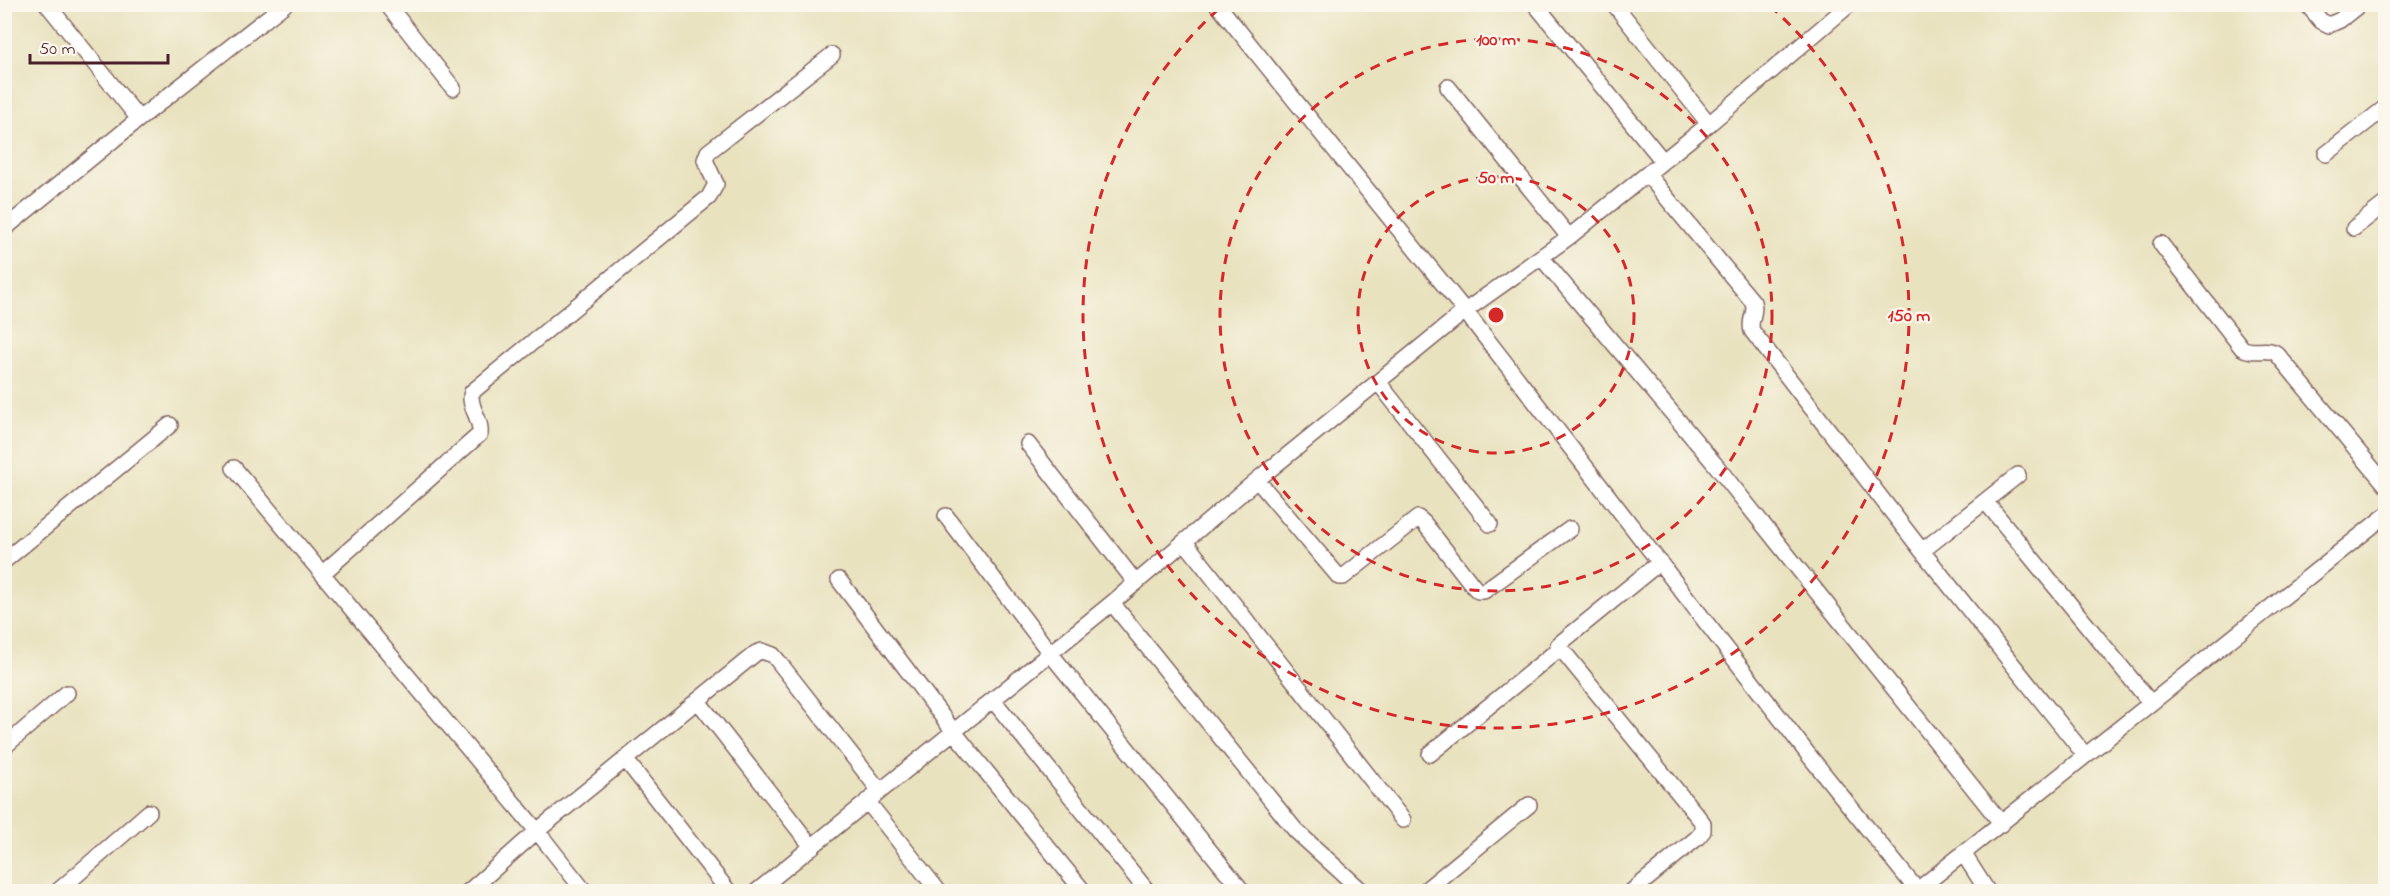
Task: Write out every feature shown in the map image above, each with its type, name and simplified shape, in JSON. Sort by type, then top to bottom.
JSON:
[{"type":"street","points":[[47,4],[139,119]]},
{"type":"street","points":[[4,229],[285,4]]},
{"type":"street","points":[[387,4],[453,88]]},
{"type":"street","points":[[1217,4],[1465,311],[1916,891],[2385,515]]},
{"type":"street","points":[[1535,4],[1663,161]]},
{"type":"street","points":[[1614,4],[1709,124]]},
{"type":"street","points":[[764,889],[867,801],[1185,543],[1257,480],[1465,311],[1569,237],[1709,124],[1850,4]]},
{"type":"street","points":[[2307,4],[2320,21],[2329,25],[2340,20],[2360,4]]},
{"type":"street","points":[[323,573],[480,434],[480,426],[470,398],[472,392],[710,197],[716,184],[705,160],[708,152],[832,55]]},
{"type":"street","points":[[1448,87],[1569,237]]},
{"type":"street","points":[[2326,154],[2385,107]]},
{"type":"street","points":[[1647,174],[1753,302],[1755,311],[1750,324],[1752,331],[2085,755]]},
{"type":"street","points":[[2354,228],[2385,203]]},
{"type":"street","points":[[2161,244],[2242,348],[2248,352],[2268,350],[2277,354],[2385,485]]},
{"type":"street","points":[[1541,257],[1714,463],[2002,824]]},
{"type":"street","points":[[1378,382],[1490,524]]},
{"type":"street","points":[[4,561],[170,425]]},
{"type":"street","points":[[1028,444],[1136,583]]},
{"type":"street","points":[[234,468],[585,891]]},
{"type":"street","points":[[1923,551],[2018,475]]},
{"type":"street","points":[[1257,480],[1341,577],[1418,518],[1474,587],[1478,591],[1484,591],[1570,529]]},
{"type":"street","points":[[1985,501],[2150,702]]},
{"type":"street","points":[[945,516],[1050,653],[1244,891]]},
{"type":"street","points":[[1185,543],[1403,820]]},
{"type":"street","points":[[1631,891],[1697,838],[1703,831],[1702,823],[1558,645],[1660,562]]},
{"type":"street","points":[[839,580],[954,732],[1084,891]]},
{"type":"street","points":[[1112,603],[1296,831],[1363,891]]},
{"type":"street","points":[[1430,754],[1559,649]]},
{"type":"street","points":[[468,891],[537,831],[756,653],[765,651],[778,661],[880,791]]},
{"type":"street","points":[[4,747],[67,693]]},
{"type":"street","points":[[993,700],[1148,891]]},
{"type":"street","points":[[698,701],[812,848]]},
{"type":"street","points":[[625,759],[729,891]]},
{"type":"street","points":[[867,801],[939,891]]},
{"type":"street","points":[[1423,891],[1529,805]]},
{"type":"street","points":[[66,888],[149,812]]},
{"type":"street","points":[[1963,853],[1988,891]]}]
